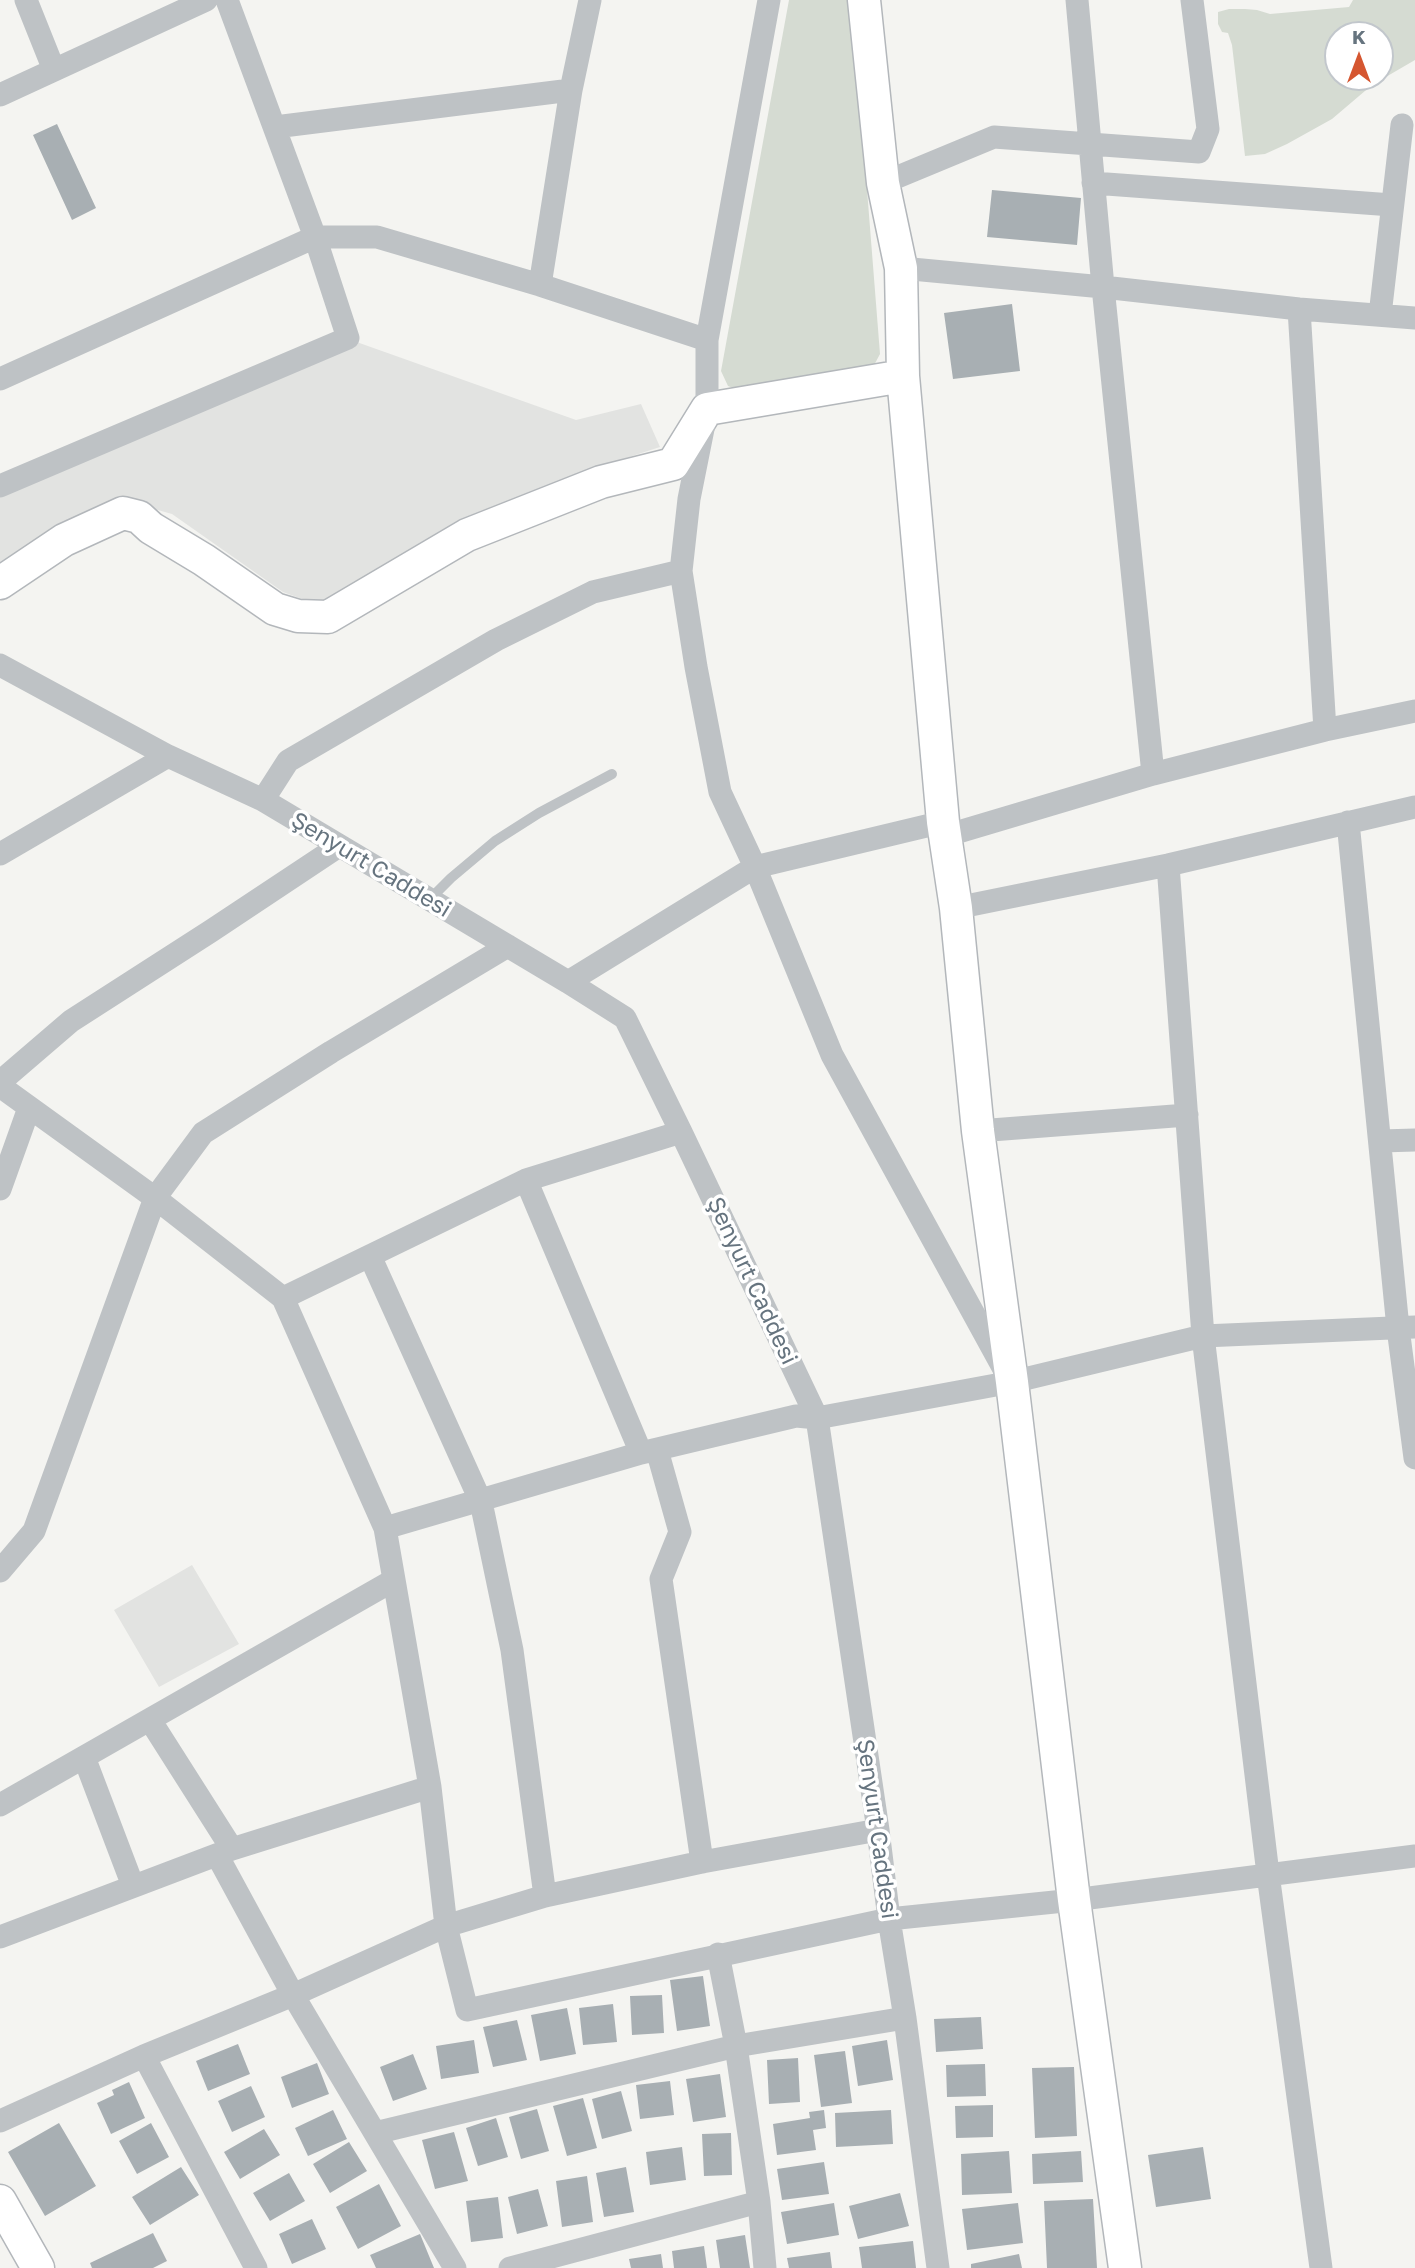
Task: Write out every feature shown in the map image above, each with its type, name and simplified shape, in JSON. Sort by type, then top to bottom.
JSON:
[{"type":"street","points":[[26,0],[54,70]]},
{"type":"street","points":[[0,95],[206,0]]},
{"type":"street","points":[[0,486],[348,338],[315,237],[227,0]]},
{"type":"street","points":[[540,285],[571,90],[590,0]]},
{"type":"street","points":[[769,0],[707,341],[707,409],[689,499],[681,571],[696,667],[720,792],[755,867],[832,1055],[1012,1382]]},
{"type":"street","points":[[864,0],[883,183],[901,268],[903,376],[944,829],[956,908],[978,1131],[1012,1382],[1074,1900],[1125,2268]]},
{"type":"street","points":[[1077,0],[1103,287],[1153,775]]},
{"type":"street","points":[[883,183],[994,137],[1199,152],[1208,129],[1193,0]]},
{"type":"street","points":[[275,127],[571,90]]},
{"type":"street","points":[[1380,316],[1402,125]]},
{"type":"street","points":[[1093,183],[1392,205]]},
{"type":"street","points":[[0,379],[315,237],[377,237],[540,285],[707,341]]},
{"type":"street","points":[[901,268],[1299,309],[1415,318]]},
{"type":"street","points":[[1299,309],[1325,730]]},
{"type":"street","points":[[0,583],[65,540],[123,513],[139,517],[151,528],[205,560],[275,609],[298,616],[328,617],[467,534],[601,482],[673,464],[707,409],[903,376]]},
{"type":"street","points":[[263,800],[288,761],[496,640],[593,592],[681,571]]},
{"type":"street","name":"Şenyurt Caddesi","points":[[0,665],[168,756],[263,800],[625,1018],[817,1418],[878,1830],[888,1919],[905,2018],[938,2268]]},
{"type":"street","points":[[568,982],[755,867],[944,829],[1325,730],[1415,711]]},
{"type":"street","points":[[0,854],[168,756]]},
{"type":"street","points":[[956,908],[1168,865],[1415,807]]},
{"type":"street","points":[[1348,822],[1381,1141],[1406,1327],[1415,1458]]},
{"type":"street","points":[[339,846],[71,1021],[0,1084],[29,1108],[155,1198],[283,1298],[386,1528],[430,1787],[446,1926],[467,2010],[888,1919],[1074,1900],[1415,1856]]},
{"type":"street","points":[[1168,865],[1203,1336],[1268,1874],[1321,2268]]},
{"type":"street","points":[[0,1571],[34,1531],[155,1198],[203,1133],[331,1052],[508,946]]},
{"type":"street","points":[[0,1189],[29,1108]]},
{"type":"street","points":[[978,1131],[1187,1115]]},
{"type":"street","points":[[283,1298],[526,1180],[681,1132]]},
{"type":"street","points":[[1381,1141],[1415,1140]]},
{"type":"street","points":[[526,1180],[649,1451],[680,1532],[662,1579],[702,1862]]},
{"type":"street","points":[[370,1256],[481,1502],[512,1650],[545,1896]]},
{"type":"street","points":[[386,1528],[649,1451],[796,1416],[817,1418],[1012,1382],[1203,1336],[1406,1327]]},
{"type":"street","points":[[0,1805],[394,1580]]},
{"type":"street","points":[[150,1720],[225,1852],[293,1995],[456,2268]]},
{"type":"street","points":[[84,1757],[133,1886]]},
{"type":"street","points":[[0,1937],[225,1852],[430,1787]]},
{"type":"street","points":[[0,2121],[446,1926],[545,1896],[702,1862],[878,1830]]},
{"type":"street","points":[[718,1954],[736,2046],[759,2202],[765,2268]]},
{"type":"street","points":[[375,2133],[736,2046],[905,2018]]},
{"type":"street","points":[[144,2056],[256,2268]]},
{"type":"street","points":[[0,2202],[37,2268]]},
{"type":"street","points":[[510,2268],[759,2202]]},
{"type":"street","points":[[0,2245],[13,2268]]},
{"type":"lane","points":[[429,900],[451,877],[495,841],[539,813],[612,774]]},
{"type":"shaded area","points":[[789,0],[852,0],[880,354],[872,369],[738,390],[728,386],[721,371]]},
{"type":"shaded area","points":[[1353,0],[1415,0],[1415,60],[1394,72],[1394,21],[1324,21],[1324,91],[1365,91],[1332,119],[1287,144],[1265,154],[1245,156],[1232,45],[1228,33],[1222,32],[1218,24],[1218,12],[1245,9],[1270,14],[1349,7]]},
{"type":"shaded area","points":[[351,340],[576,420],[641,404],[660,447],[586,471],[421,550],[328,601],[305,600],[283,592],[172,514],[133,503],[0,569],[0,491]]},
{"type":"shaded area","points":[[192,1565],[239,1644],[159,1687],[114,1610]]},
{"type":"building","points":[[57,124],[96,208],[72,220],[33,135]]},
{"type":"building","points":[[992,190],[1081,198],[1077,245],[987,237]]},
{"type":"building","points":[[1012,304],[1020,371],[953,379],[944,313]]},
{"type":"building","points":[[703,1976],[710,2026],[677,2031],[670,1980]]},
{"type":"building","points":[[662,1995],[664,2033],[632,2035],[630,1996]]},
{"type":"building","points":[[613,2004],[617,2042],[583,2045],[579,2008]]},
{"type":"building","points":[[567,2008],[576,2054],[540,2061],[531,2015]]},
{"type":"building","points":[[981,2017],[983,2049],[936,2052],[934,2019]]},
{"type":"building","points":[[517,2020],[527,2060],[493,2067],[483,2027]]},
{"type":"building","points":[[474,2040],[479,2073],[441,2079],[436,2046]]},
{"type":"building","points":[[887,2040],[893,2080],[858,2086],[852,2046]]},
{"type":"building","points":[[238,2044],[250,2074],[208,2091],[196,2061]]},
{"type":"building","points":[[845,2051],[852,2103],[821,2107],[814,2055]]},
{"type":"building","points":[[413,2054],[427,2089],[393,2101],[380,2067]]},
{"type":"building","points":[[798,2058],[800,2102],[769,2104],[767,2060]]},
{"type":"building","points":[[317,2063],[329,2094],[292,2108],[281,2077]]},
{"type":"building","points":[[985,2064],[986,2096],[947,2097],[946,2065]]},
{"type":"building","points":[[1074,2067],[1077,2136],[1035,2138],[1032,2068]]},
{"type":"building","points":[[720,2074],[726,2117],[693,2122],[686,2079]]},
{"type":"building","points":[[670,2081],[674,2115],[640,2119],[636,2085]]},
{"type":"building","points":[[129,2082],[145,2118],[111,2134],[97,2103],[114,2095],[112,2090]]},
{"type":"building","points":[[251,2086],[265,2117],[232,2132],[218,2101]]},
{"type":"building","points":[[621,2091],[632,2131],[602,2139],[592,2099]]},
{"type":"building","points":[[583,2098],[597,2148],[567,2156],[553,2106]]},
{"type":"building","points":[[993,2105],[993,2137],[956,2138],[955,2106]]},
{"type":"building","points":[[537,2109],[549,2151],[521,2159],[509,2117]]},
{"type":"building","points":[[333,2110],[347,2139],[308,2156],[295,2128]]},
{"type":"building","points":[[824,2110],[826,2128],[813,2130],[816,2150],[777,2155],[773,2124],[810,2118],[809,2112]]},
{"type":"building","points":[[891,2110],[893,2144],[836,2147],[835,2113]]},
{"type":"building","points":[[496,2118],[508,2157],[478,2166],[466,2128]]},
{"type":"building","points":[[59,2123],[96,2186],[45,2216],[8,2152]]},
{"type":"building","points":[[151,2123],[169,2157],[137,2174],[119,2141]]},
{"type":"building","points":[[264,2129],[280,2155],[240,2179],[224,2152]]},
{"type":"building","points":[[454,2132],[468,2181],[435,2189],[422,2140]]},
{"type":"building","points":[[731,2133],[732,2175],[704,2176],[702,2134]]},
{"type":"building","points":[[349,2142],[367,2171],[330,2193],[313,2164]]},
{"type":"building","points":[[682,2147],[686,2180],[650,2185],[646,2152]]},
{"type":"building","points":[[1203,2147],[1211,2199],[1156,2207],[1148,2155]]},
{"type":"building","points":[[1009,2151],[1012,2193],[962,2195],[961,2154]]},
{"type":"building","points":[[1081,2151],[1083,2182],[1033,2184],[1032,2154]]},
{"type":"building","points":[[824,2162],[829,2194],[782,2200],[777,2169]]},
{"type":"building","points":[[181,2167],[199,2195],[150,2225],[132,2197]]},
{"type":"building","points":[[626,2167],[634,2212],[604,2217],[596,2173]]},
{"type":"building","points":[[289,2173],[305,2201],[270,2221],[253,2193]]},
{"type":"building","points":[[587,2176],[593,2222],[562,2227],[556,2181]]},
{"type":"building","points":[[379,2184],[401,2226],[358,2249],[336,2207]]},
{"type":"building","points":[[538,2189],[548,2226],[517,2234],[508,2197]]},
{"type":"building","points":[[900,2193],[909,2226],[858,2239],[849,2206]]},
{"type":"building","points":[[498,2197],[503,2238],[471,2242],[466,2201]]},
{"type":"building","points":[[1093,2199],[1097,2268],[1047,2268],[1044,2201]]},
{"type":"building","points":[[834,2203],[839,2235],[787,2244],[781,2212]]},
{"type":"building","points":[[1018,2203],[1023,2243],[967,2250],[962,2209]]},
{"type":"building","points":[[312,2219],[326,2249],[292,2264],[279,2234]]},
{"type":"building","points":[[153,2233],[167,2261],[153,2268],[92,2268],[90,2263]]},
{"type":"building","points":[[420,2234],[434,2268],[376,2268],[370,2255]]},
{"type":"building","points":[[745,2235],[750,2268],[720,2268],[716,2240]]},
{"type":"building","points":[[913,2241],[916,2268],[862,2268],[859,2247]]},
{"type":"building","points":[[704,2246],[707,2268],[674,2268],[672,2251]]},
{"type":"building","points":[[830,2252],[832,2268],[789,2268],[787,2258]]},
{"type":"building","points":[[661,2254],[663,2268],[631,2268],[629,2259]]},
{"type":"building","points":[[1019,2254],[1022,2268],[971,2268],[971,2264]]}]
